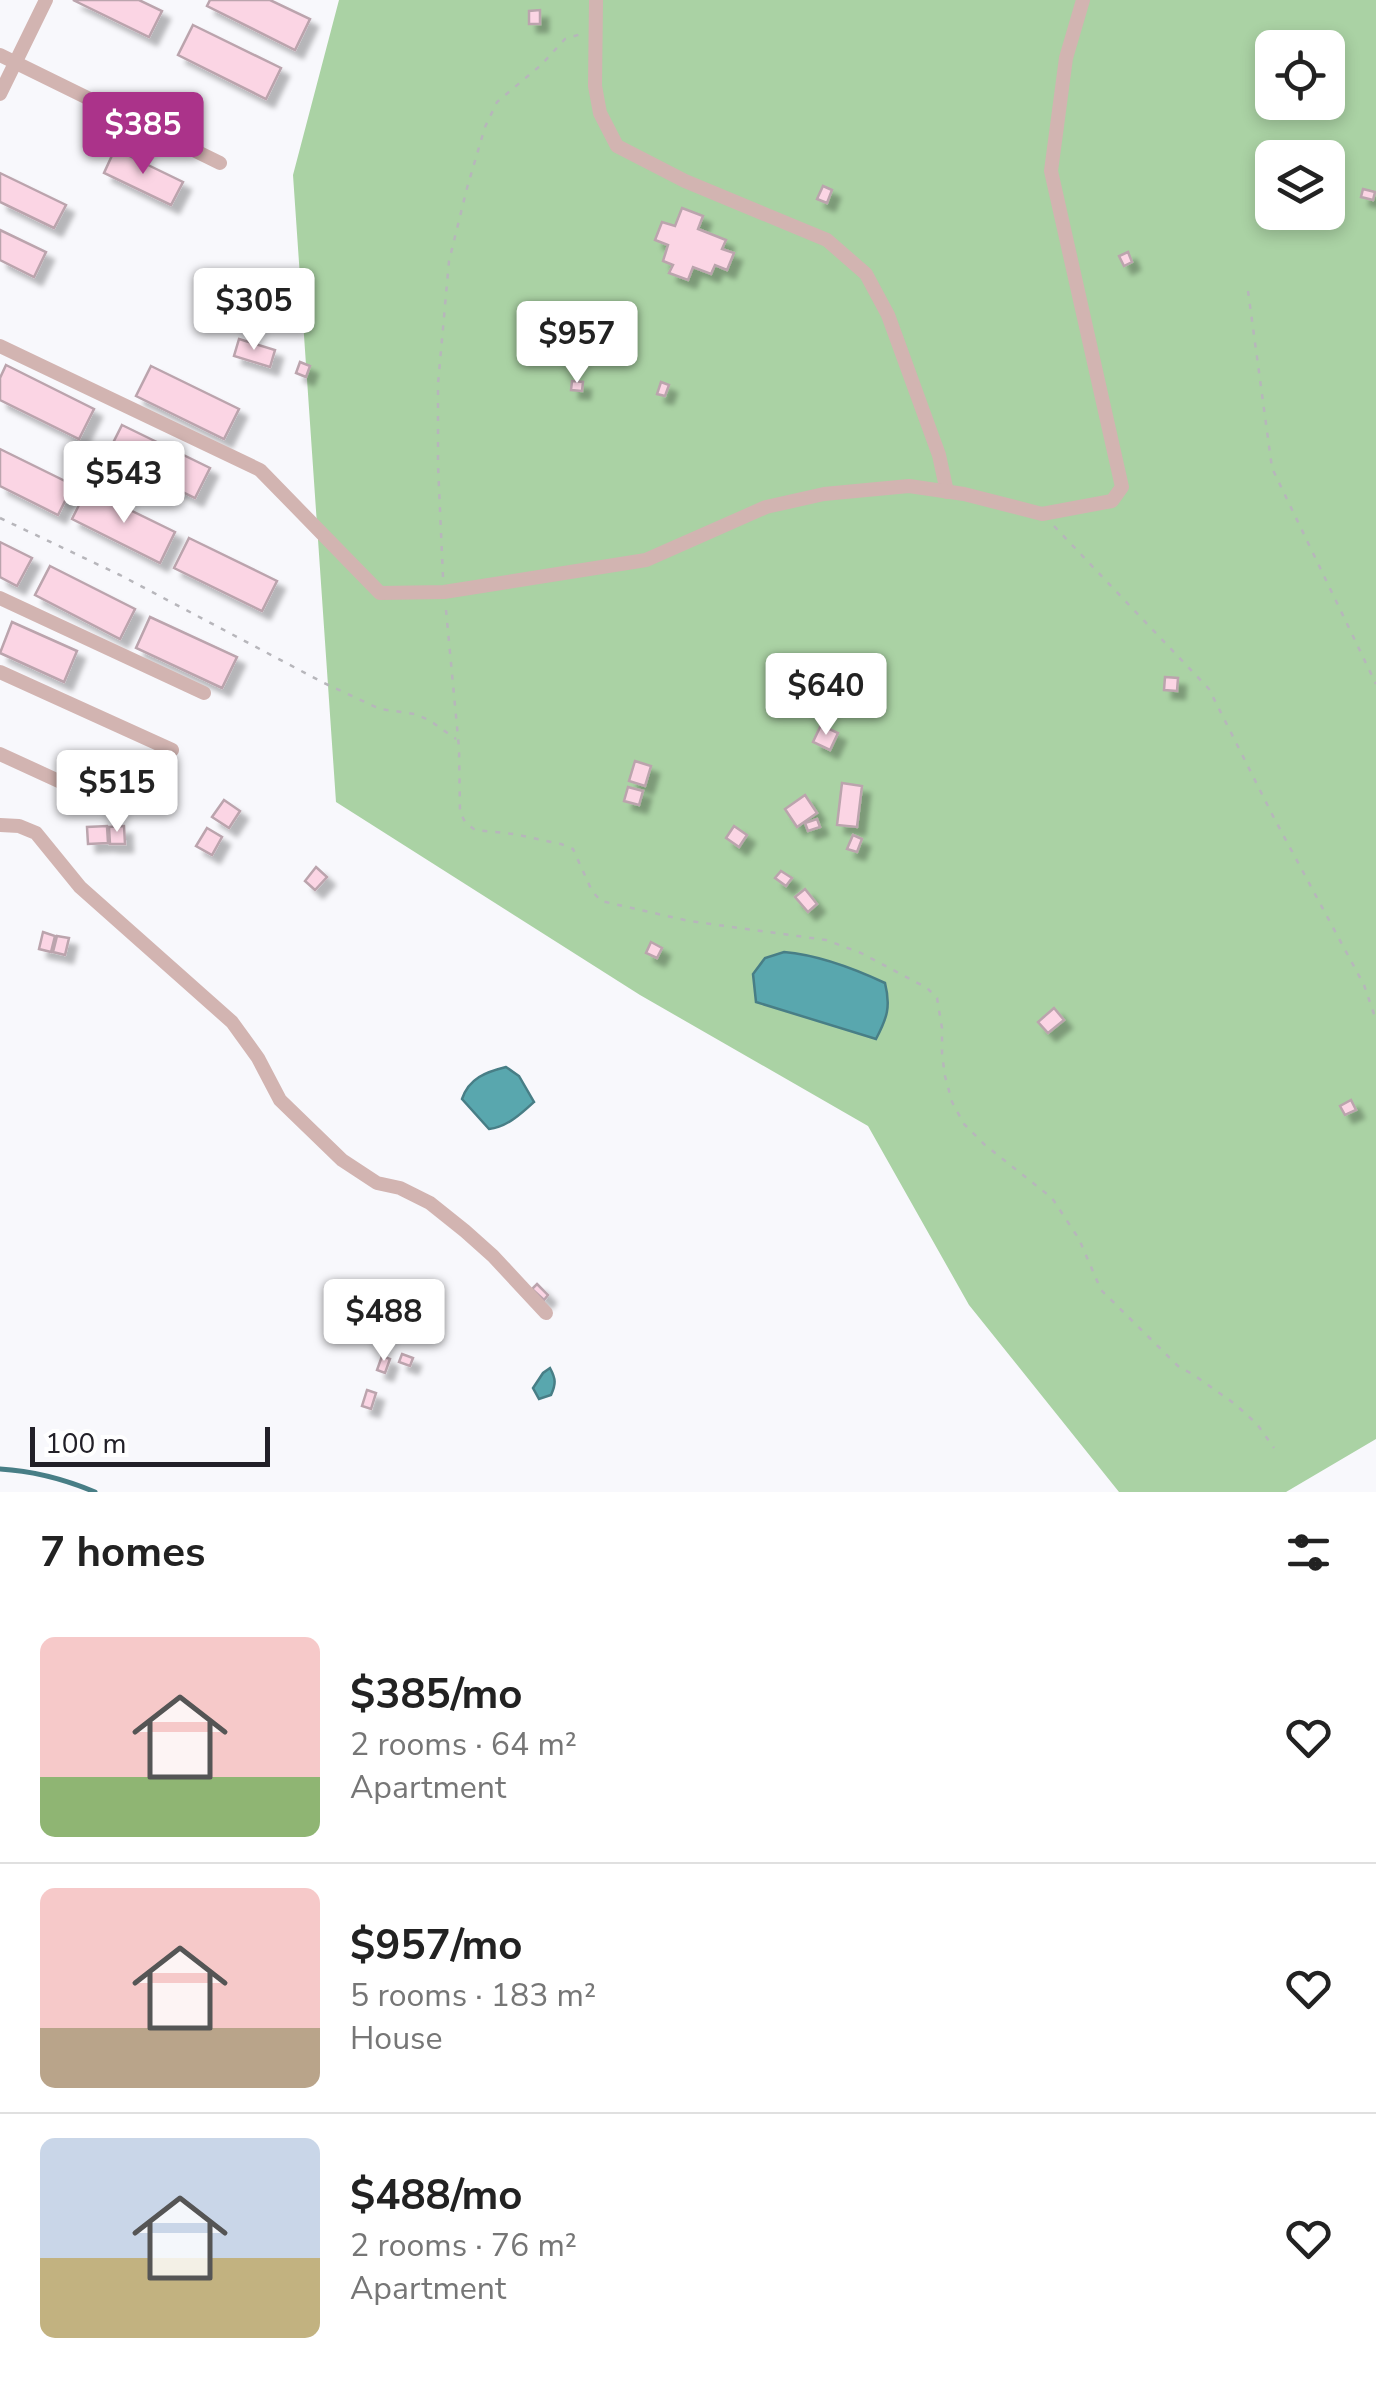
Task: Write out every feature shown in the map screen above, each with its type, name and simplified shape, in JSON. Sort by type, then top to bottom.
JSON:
[{"type":"street","points":[[0,94],[7,59],[46,0]]},
{"type":"street","points":[[595,0],[600,114],[617,146],[685,181],[827,240],[866,274],[888,315],[939,455],[947,492]]},
{"type":"street","points":[[0,346],[260,470],[380,593],[444,592],[646,560],[766,506],[824,494],[909,486],[1042,514],[1112,501],[1122,486],[1051,171],[1066,58],[1083,0]]},
{"type":"street","points":[[7,59],[220,162]]},
{"type":"street","points":[[0,598],[204,693]]},
{"type":"street","points":[[0,672],[172,750]]},
{"type":"street","points":[[0,754],[89,795]]},
{"type":"street","points":[[0,825],[36,833],[80,887],[232,1022],[258,1058],[280,1100],[342,1160],[378,1183],[400,1188],[430,1203],[493,1256],[546,1312]]},
{"type":"path","points":[[596,27],[565,39],[498,102],[485,127],[449,261],[438,384],[438,465],[460,812],[475,830],[514,834],[573,849],[592,891],[601,901],[689,920],[826,940],[861,953],[927,988],[937,998],[945,1076],[952,1102],[964,1124],[1052,1198],[1079,1239],[1101,1290],[1168,1357],[1257,1424],[1274,1448]]},
{"type":"path","points":[[1248,292],[1272,468],[1376,684]]},
{"type":"path","points":[[1042,514],[1208,689],[1364,985],[1376,1020]]},
{"type":"path","points":[[0,518],[120,575],[324,684],[380,709],[415,714],[458,741]]},
{"type":"green space","points":[[339,0],[1376,0],[1376,1439],[1286,1492],[1119,1492],[969,1305],[868,1126],[640,995],[336,802],[293,175]]},
{"type":"water","points":[[784,952],[836,963],[885,983],[887,1012],[876,1039],[756,1002],[753,974],[765,958]]},
{"type":"water","points":[[506,1067],[519,1076],[534,1102],[508,1123],[489,1129],[462,1099],[479,1077]]},
{"type":"water","points":[[550,1368],[555,1382],[553,1391],[539,1399],[533,1388]]},
{"type":"building","points":[[73,0],[139,0],[162,11],[149,37]]},
{"type":"building","points":[[210,0],[270,0],[310,19],[295,50],[207,6]]},
{"type":"building","points":[[540,10],[540,24],[529,24],[529,11]]},
{"type":"building","points":[[193,25],[281,68],[266,99],[178,55]]},
{"type":"building","points":[[115,149],[183,182],[171,205],[104,173]]},
{"type":"building","points":[[0,173],[66,205],[54,228],[0,202]]},
{"type":"building","points":[[823,186],[832,190],[827,203],[817,199]]},
{"type":"building","points":[[1363,189],[1375,192],[1373,200],[1361,197]]},
{"type":"building","points":[[682,208],[703,216],[698,229],[726,240],[722,249],[734,253],[727,270],[715,265],[711,274],[693,267],[688,280],[669,273],[673,265],[663,261],[668,245],[655,240],[662,222],[675,226]]},
{"type":"building","points":[[0,230],[46,252],[34,277],[0,260]]},
{"type":"building","points":[[1128,252],[1132,262],[1124,266],[1119,256]]},
{"type":"building","points":[[239,339],[275,350],[270,367],[234,356]]},
{"type":"building","points":[[300,362],[310,366],[306,377],[296,373]]},
{"type":"building","points":[[6,365],[94,409],[79,439],[0,400],[0,378]]},
{"type":"building","points":[[151,366],[239,409],[224,439],[136,396]]},
{"type":"building","points":[[572,381],[583,382],[582,391],[571,390]]},
{"type":"building","points":[[661,382],[669,385],[665,396],[657,394]]},
{"type":"building","points":[[122,425],[210,468],[195,498],[107,455]]},
{"type":"building","points":[[0,449],[73,485],[58,515],[0,486]]},
{"type":"building","points":[[87,489],[175,532],[160,563],[72,519]]},
{"type":"building","points":[[189,538],[277,581],[262,611],[174,568]]},
{"type":"building","points":[[0,542],[32,558],[17,586],[0,577]]},
{"type":"building","points":[[50,566],[135,609],[120,639],[35,595]]},
{"type":"building","points":[[150,617],[237,657],[222,688],[136,648]]},
{"type":"building","points":[[12,622],[77,651],[64,682],[0,653]]},
{"type":"building","points":[[1165,677],[1178,678],[1177,691],[1164,690]]},
{"type":"building","points":[[821,725],[838,733],[830,750],[813,742]]},
{"type":"building","points":[[635,761],[651,766],[645,786],[629,781]]},
{"type":"building","points":[[842,783],[862,786],[857,827],[837,825]]},
{"type":"building","points":[[628,787],[643,791],[639,805],[624,801]]},
{"type":"building","points":[[805,795],[817,813],[797,827],[785,809]]},
{"type":"building","points":[[224,800],[240,811],[229,828],[212,817]]},
{"type":"building","points":[[817,819],[820,827],[808,831],[805,823]]},
{"type":"building","points":[[107,826],[108,843],[88,844],[87,827]]},
{"type":"building","points":[[124,826],[125,844],[110,844],[109,827]]},
{"type":"building","points":[[734,826],[747,835],[739,847],[726,838]]},
{"type":"building","points":[[207,828],[222,837],[212,855],[196,846]]},
{"type":"building","points":[[853,835],[862,839],[857,852],[847,849]]},
{"type":"building","points":[[316,867],[327,877],[315,890],[305,881]]},
{"type":"building","points":[[781,871],[792,878],[786,886],[775,878]]},
{"type":"building","points":[[805,889],[817,904],[808,912],[795,897]]},
{"type":"building","points":[[43,932],[55,936],[51,952],[39,949]]},
{"type":"building","points":[[57,936],[69,938],[65,955],[53,952]]},
{"type":"building","points":[[651,942],[662,948],[657,958],[646,953]]},
{"type":"building","points":[[1054,1008],[1064,1020],[1048,1033],[1038,1022]]},
{"type":"building","points":[[1351,1100],[1356,1110],[1345,1115],[1340,1106]]},
{"type":"building","points":[[537,1284],[548,1295],[544,1300],[532,1289]]},
{"type":"building","points":[[402,1354],[413,1358],[410,1366],[399,1362]]},
{"type":"building","points":[[382,1356],[390,1359],[385,1373],[377,1370]]},
{"type":"building","points":[[367,1390],[376,1393],[371,1409],[362,1406]]},
{"type":"waterway","points":[[0,1469],[49,1476],[95,1492]]}]
